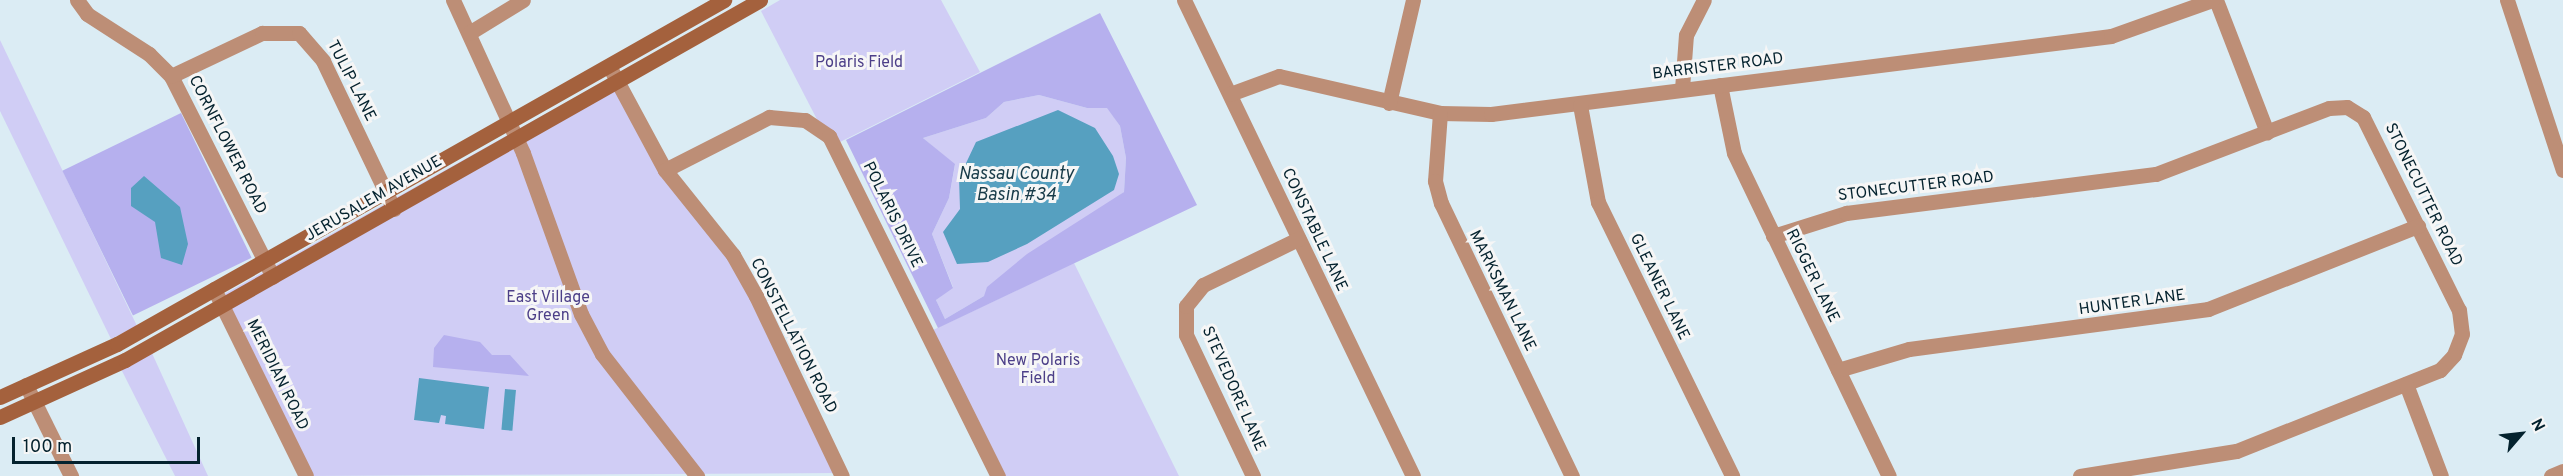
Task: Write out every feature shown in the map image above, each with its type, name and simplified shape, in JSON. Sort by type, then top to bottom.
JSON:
[{"type":"main road","name":"JERUSALEM AVENUE","points":[[0,397],[117,344],[724,0]]},
{"type":"main road","name":"JERUSALEM AVENUE","points":[[0,417],[34,402],[222,305],[760,0]]},
{"type":"street","name":"CORNFLOWER ROAD","points":[[76,0],[103,27],[149,54],[171,76],[273,277]]},
{"type":"street","points":[[453,0],[516,138],[580,314],[602,354],[697,476]]},
{"type":"street","points":[[469,33],[523,0]]},
{"type":"street","name":"CONSTABLE LANE","points":[[1184,0],[1413,476]]},
{"type":"street","points":[[1389,103],[1413,0]]},
{"type":"street","points":[[1682,89],[1686,35],[1704,0]]},
{"type":"street","points":[[2214,0],[2267,132]]},
{"type":"street","name":"BARRISTER ROAD","points":[[1230,94],[1280,76],[1440,113],[1580,105],[1682,89],[2111,36],[2214,0]]},
{"type":"street","points":[[2507,0],[2563,170]]},
{"type":"street","name":"TULIP LANE","points":[[171,76],[262,33],[299,33],[323,61],[394,209]]},
{"type":"street","name":"CONSTELLATION ROAD","points":[[609,66],[665,170],[733,255],[756,296],[837,474]]},
{"type":"street","name":"RIGGER LANE","points":[[1720,85],[1734,153],[1889,476]]},
{"type":"street","name":"GLEANER LANE","points":[[1580,105],[1598,202],[1732,476]]},
{"type":"street","name":"STONECUTTER ROAD","points":[[1773,236],[1846,213],[2156,174],[2329,108],[2355,111],[2372,129],[2459,310],[2462,334],[2454,355],[2440,370],[2236,451],[2080,476]]},
{"type":"street","name":"MARKSMAN LANE","points":[[1440,113],[1435,181],[1441,203],[1572,476]]},
{"type":"street","name":"POLARIS DRIVE","points":[[665,170],[769,117],[805,120],[830,136],[998,476]]},
{"type":"street","name":"HUNTER LANE","points":[[1838,370],[1909,349],[2199,311],[2418,226]]},
{"type":"street","name":"STEVEDORE LANE","points":[[1253,476],[1186,335],[1186,306],[1203,285],[1298,238]]},
{"type":"street","name":"MERIDIAN ROAD","points":[[214,289],[306,476]]},
{"type":"street","points":[[2406,384],[2441,476]]},
{"type":"street","points":[[26,385],[71,476]]},
{"type":"street","points":[[2551,476],[2563,471]]},
{"type":"green space","name":"Polaris Field","points":[[780,0],[941,0],[980,72],[836,144],[823,131],[761,11]]},
{"type":"green space","points":[[0,40],[137,326],[111,339],[0,111]]},
{"type":"green space","name":"East Village Green","points":[[613,76],[732,257],[838,473],[306,476],[219,297]]},
{"type":"green space","name":"Nassau County Basin #34","points":[[1039,95],[1087,108],[1107,107],[1120,126],[1126,158],[1124,192],[984,296],[945,319],[936,300],[953,287],[932,234],[949,198],[955,165],[923,138],[986,118],[1004,102]]},
{"type":"green space","name":"New Polaris Field","points":[[1074,263],[1179,476],[1001,476],[931,331]]},
{"type":"green space","points":[[151,351],[208,476],[175,476],[120,367]]},
{"type":"shaded area","points":[[1100,13],[1197,205],[938,328],[846,140]],"holes":[[[1039,95],[1087,108],[1107,108],[1120,126],[1126,158],[1124,192],[1027,254],[987,287],[984,296],[945,319],[936,300],[953,288],[932,234],[949,198],[955,164],[923,138],[986,118],[1004,102]]]},
{"type":"shaded area","points":[[181,113],[252,258],[133,316],[62,171]]},
{"type":"shaded area","points":[[444,335],[480,342],[492,355],[510,355],[529,376],[433,367],[434,348]]},
{"type":"water","name":"Nassau County Basin #34","points":[[1058,110],[1095,128],[1113,156],[1119,174],[1114,190],[1027,244],[988,262],[957,264],[943,232],[960,209],[959,178],[976,142]]},
{"type":"water","points":[[144,176],[180,207],[188,244],[182,265],[161,258],[155,222],[131,206],[131,188]]},
{"type":"water","points":[[419,378],[489,387],[484,429],[445,424],[446,416],[441,415],[439,423],[414,420]]},
{"type":"water","points":[[505,389],[516,390],[512,431],[501,430]]}]
